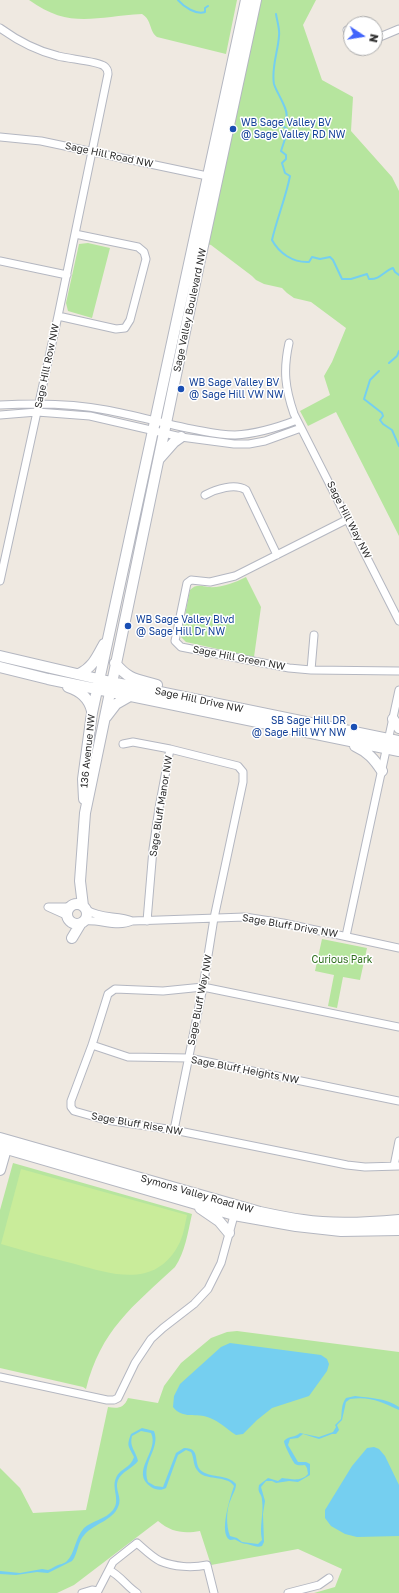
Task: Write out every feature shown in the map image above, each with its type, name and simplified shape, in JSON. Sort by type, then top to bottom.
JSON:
[{"type":"street","name":"Sage Valley Boulevard NW","points":[[110,687],[165,429],[246,0]]},
{"type":"street","name":"Sage Valley Boulevard NW","points":[[99,684],[155,426],[256,0]]},
{"type":"street","name":"Sage Hill Row NW","points":[[0,28],[12,37],[37,50],[105,67],[108,74],[93,152],[0,581]]},
{"type":"street","points":[[383,36],[399,29]]},
{"type":"street","name":"Sage Hill Road NW","points":[[0,137],[41,141],[213,177]]},
{"type":"street","points":[[58,316],[116,329],[125,328],[130,320],[146,259],[144,252],[138,248],[75,234]]},
{"type":"street","points":[[0,261],[66,275]]},
{"type":"street","name":"Sage Hill Way NW","points":[[289,343],[285,361],[286,380],[290,401],[296,420],[399,621]]},
{"type":"street","points":[[0,405],[39,403],[106,410],[165,429],[181,437],[219,443],[249,444],[278,437],[301,428]]},
{"type":"street","points":[[0,415],[37,412],[90,416],[155,426]]},
{"type":"street","points":[[165,429],[233,435],[248,434],[275,428],[296,420]]},
{"type":"street","points":[[158,461],[174,442],[181,437]]},
{"type":"street","points":[[206,494],[215,489],[240,487],[246,490],[277,554]]},
{"type":"street","name":"Sage Hill Green NW","points":[[348,519],[277,554],[249,570],[228,579],[210,582],[191,580],[187,583],[174,641],[181,647],[290,668],[311,670],[399,671]]},
{"type":"street","points":[[79,674],[94,663],[110,632]]},
{"type":"street","points":[[311,670],[314,635]]},
{"type":"street","points":[[0,648],[32,663],[30,674]]},
{"type":"street","name":"Sage Hill Drive NW","points":[[0,656],[79,674],[99,684]]},
{"type":"street","points":[[115,663],[130,677],[173,690],[188,697]]},
{"type":"street","name":"Sage Hill Drive NW","points":[[0,667],[48,679],[99,684],[110,687],[188,697],[392,743],[399,752]]},
{"type":"street","points":[[48,679],[77,690],[88,700],[92,713]]},
{"type":"street","name":"136 Avenue NW","points":[[85,813],[83,780],[92,713],[99,684]]},
{"type":"street","name":"Sage Hill Drive NW","points":[[110,687],[130,696],[340,739],[392,743]]},
{"type":"street","name":"136 Avenue NW","points":[[74,916],[80,881],[85,813],[110,687]]},
{"type":"street","points":[[346,936],[382,771],[392,743],[396,723],[399,690]]},
{"type":"street","points":[[104,721],[116,704],[130,696]]},
{"type":"street","points":[[340,739],[367,752],[374,758],[382,771]]},
{"type":"street","points":[[123,744],[132,742],[170,750]]},
{"type":"street","name":"Sage Bluff Manor NW","points":[[147,921],[157,822],[170,750],[238,766],[243,772],[243,782],[214,918]]},
{"type":"street","name":"136 Avenue NW","points":[[80,881],[85,908]]},
{"type":"street","points":[[78,904],[85,908],[87,916],[74,916],[78,904]]},
{"type":"street","name":"Sage Bluff Drive NW","points":[[85,908],[96,915],[126,918],[132,921]]},
{"type":"street","name":"Sage Bluff Drive NW","points":[[74,916],[122,924],[132,921],[245,917],[346,936],[399,948]]},
{"type":"street","name":"Sage Bluff Way NW","points":[[174,1130],[203,987],[214,918]]},
{"type":"street","name":"Sage Bluff Rise NW","points":[[396,1166],[365,1167],[347,1165],[174,1130],[106,1120],[74,1112],[70,1101],[92,1045],[108,994],[115,989],[163,991],[203,987],[399,1027]]},
{"type":"street","name":"Sage Bluff Heights NW","points":[[92,1045],[128,1057],[189,1058],[399,1101]]},
{"type":"street","points":[[396,1166],[399,1141]]},
{"type":"street","points":[[0,1170],[4,1143]]},
{"type":"street","name":"Symons Valley Road NW","points":[[4,1143],[192,1202],[303,1220],[341,1223],[399,1220]]},
{"type":"street","name":"Symons Valley Road NW","points":[[4,1143],[296,1226],[341,1231],[399,1230]]},
{"type":"street","points":[[192,1202],[219,1221],[230,1233]]},
{"type":"street","points":[[0,1377],[107,1400],[117,1399],[121,1395],[135,1363],[151,1339],[194,1304],[208,1290],[219,1270],[236,1210]]},
{"type":"street","points":[[82,1593],[92,1590],[98,1591],[114,1562],[137,1543],[160,1561],[186,1566],[208,1565],[214,1593]]},
{"type":"street","points":[[109,1570],[116,1574],[137,1593]]},
{"type":"street","points":[[288,1593],[319,1585],[330,1578]]},
{"type":"green space","points":[[29,0],[237,0],[226,54],[157,37],[154,35],[147,19],[142,14],[84,19],[71,18],[58,15],[44,9]]},
{"type":"green space","points":[[260,0],[316,0],[303,25],[322,80],[353,97],[351,131],[392,177],[399,191],[399,536],[336,412],[308,426],[300,411],[330,395],[324,376],[332,362],[346,328],[311,302],[294,298],[282,288],[264,284],[256,280],[211,245],[207,244]]},
{"type":"green space","points":[[88,243],[110,248],[92,318],[68,311],[66,303],[79,244]]},
{"type":"green space","points":[[246,577],[261,607],[254,657],[186,642],[181,637],[190,590],[199,586],[223,586]]},
{"type":"green space","name":"Curious Park","points":[[322,939],[367,948],[360,980],[343,977],[337,1008],[328,1006],[334,975],[315,971]]},
{"type":"green space","points":[[13,1163],[192,1214],[184,1248],[175,1267],[132,1308],[109,1335],[92,1368],[86,1389],[83,1387],[0,1368],[0,1210]]},
{"type":"green space","points":[[21,1169],[187,1215],[180,1242],[170,1257],[159,1267],[147,1273],[134,1275],[105,1272],[1,1244]]},
{"type":"green space","points":[[237,1331],[399,1352],[399,1593],[314,1593],[335,1587],[342,1569],[298,1549],[211,1565],[200,1531],[183,1532],[173,1530],[158,1521],[74,1585],[57,1593],[0,1593],[0,1468],[20,1488],[33,1513],[86,1510],[108,1407],[115,1408],[123,1406],[128,1398],[158,1403],[164,1386],[181,1363],[211,1338],[227,1332]]},
{"type":"water","points":[[230,1343],[321,1355],[327,1359],[329,1364],[327,1371],[309,1396],[272,1408],[243,1434],[236,1435],[213,1419],[205,1416],[185,1415],[173,1407],[174,1396],[180,1384],[221,1347]]},
{"type":"water","points":[[355,1396],[389,1402],[399,1407],[399,1410],[370,1399],[350,1399],[346,1402],[342,1420],[337,1425],[339,1430],[336,1434],[319,1439],[303,1434],[298,1438],[290,1439],[288,1445],[298,1462],[306,1462],[310,1464],[310,1475],[298,1482],[289,1481],[276,1483],[266,1481],[261,1487],[265,1501],[263,1514],[264,1542],[262,1546],[256,1547],[235,1540],[230,1540],[225,1530],[225,1523],[226,1514],[230,1497],[234,1486],[226,1480],[201,1474],[196,1468],[191,1452],[186,1450],[178,1455],[166,1488],[158,1490],[151,1487],[145,1481],[143,1475],[153,1440],[151,1433],[141,1431],[132,1436],[131,1440],[138,1461],[120,1477],[117,1483],[120,1500],[116,1511],[108,1519],[93,1527],[82,1537],[72,1561],[48,1573],[37,1572],[16,1575],[0,1574],[0,1571],[20,1573],[42,1569],[48,1570],[65,1563],[70,1558],[84,1528],[107,1516],[113,1510],[116,1502],[116,1478],[120,1472],[130,1464],[134,1457],[129,1446],[129,1438],[131,1434],[142,1428],[154,1431],[155,1437],[155,1444],[147,1468],[148,1482],[155,1486],[163,1487],[176,1453],[184,1448],[190,1449],[195,1454],[198,1465],[203,1472],[224,1477],[236,1484],[227,1512],[230,1536],[237,1538],[242,1542],[258,1544],[262,1540],[262,1498],[259,1485],[268,1478],[278,1481],[282,1478],[299,1479],[308,1474],[305,1465],[297,1465],[294,1463],[284,1441],[300,1433],[319,1437],[333,1432],[336,1427],[335,1425],[341,1419],[344,1401],[346,1398]]},
{"type":"water","points":[[374,1447],[379,1449],[385,1456],[399,1485],[399,1536],[357,1537],[345,1534],[331,1526],[325,1518],[325,1510],[352,1466],[367,1448]]},
{"type":"waterway","points":[[178,0],[187,8],[202,13],[205,12],[205,8],[208,6]]},
{"type":"waterway","points":[[276,14],[279,33],[273,78],[275,87],[287,115],[280,124],[287,129],[284,133],[286,136],[281,151],[286,155],[286,159],[282,163],[285,173],[290,176],[272,240],[278,249],[297,261],[309,262],[312,257],[320,259],[330,257],[342,279],[351,279],[367,274],[369,279],[373,279],[393,268],[399,275]]},
{"type":"waterway","points":[[389,363],[397,356],[399,351]]},
{"type":"waterway","points":[[379,371],[370,380],[364,399],[382,413],[383,416],[380,420],[392,430],[399,446]]},
{"type":"place","name":"WB Sage Valley BV @ Sage Valley RD NW","points":[[233,129]]},
{"type":"place","name":"WB Sage Valley BV @ Sage Hill VW NW","points":[[181,389]]},
{"type":"place","name":"WB Sage Valley Blvd @ Sage Hill Dr NW","points":[[128,626]]},
{"type":"place","name":"SB Sage Hill DR @ Sage Hill WY NW","points":[[354,727]]}]
